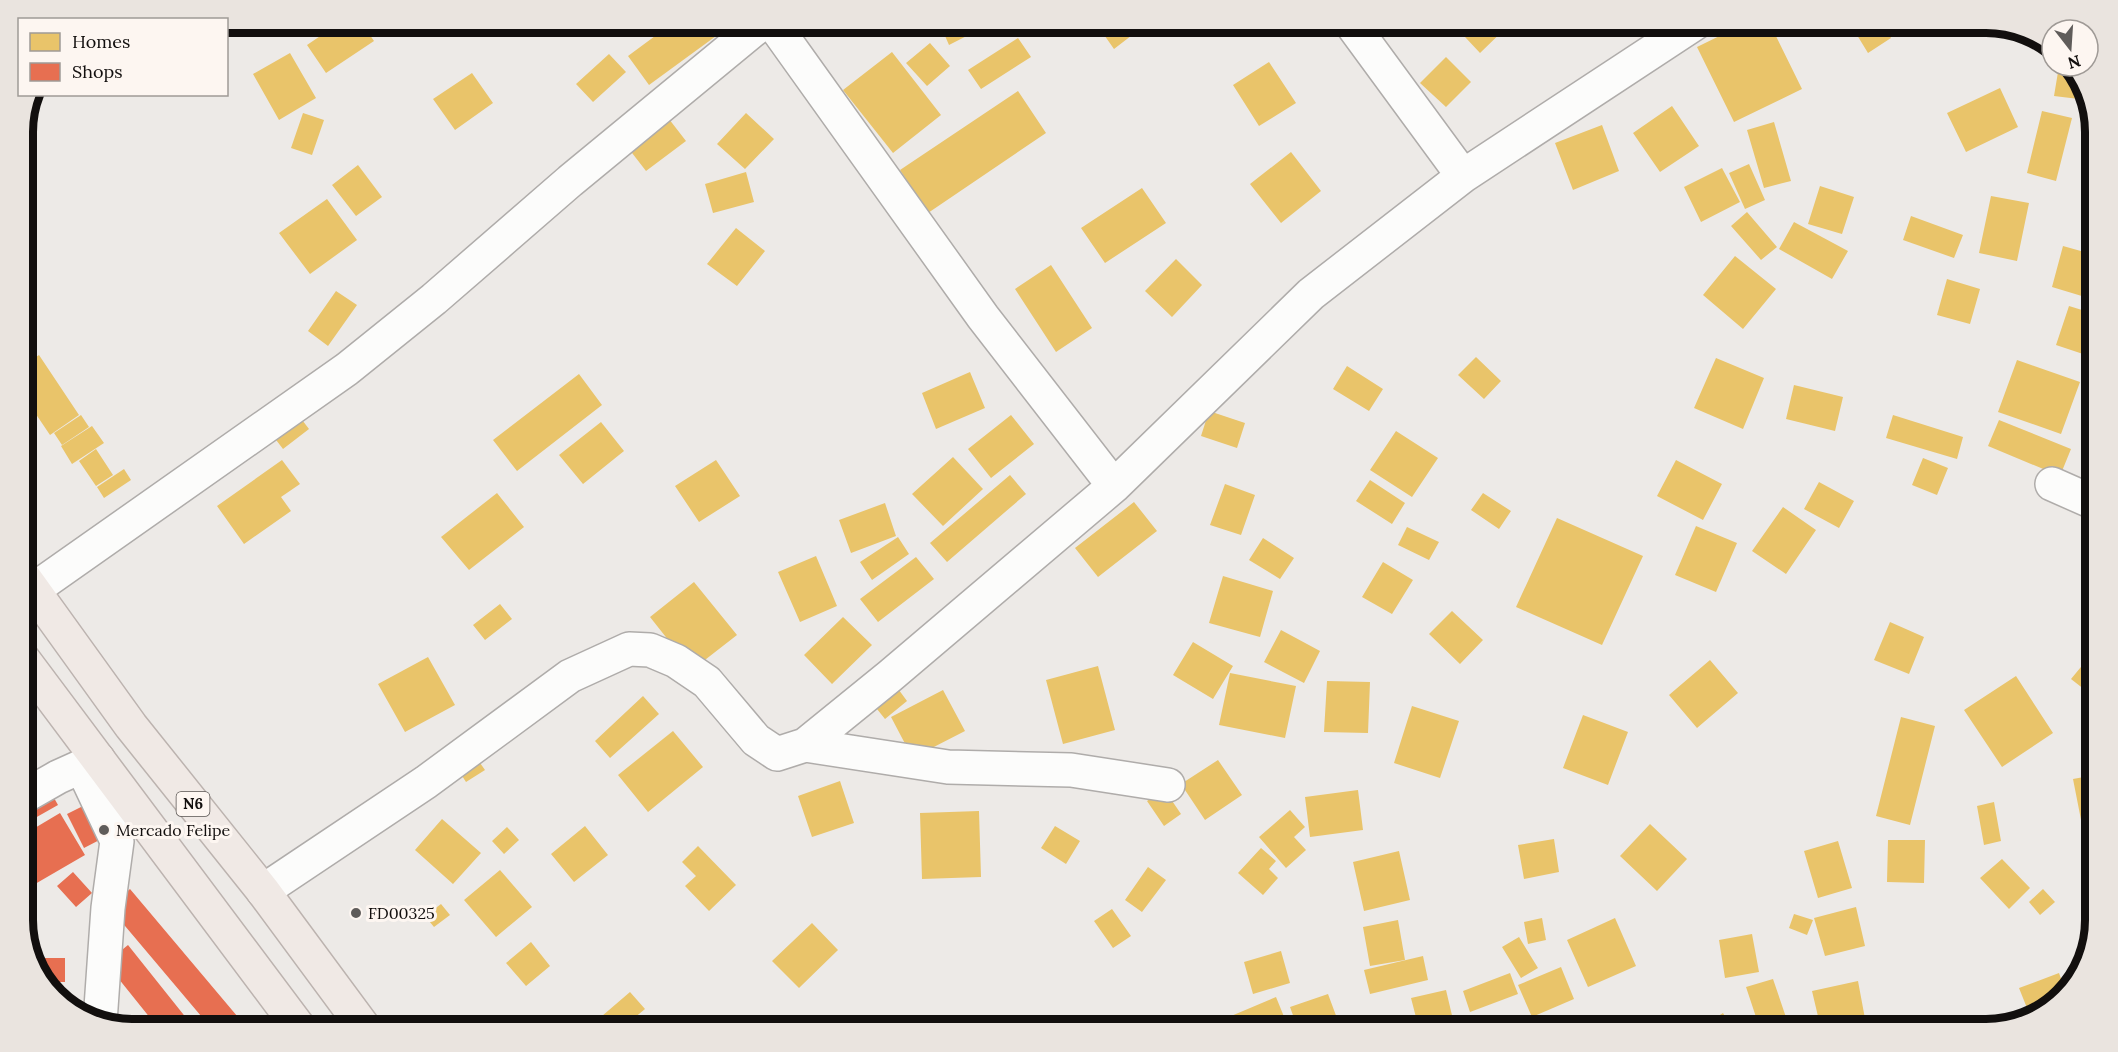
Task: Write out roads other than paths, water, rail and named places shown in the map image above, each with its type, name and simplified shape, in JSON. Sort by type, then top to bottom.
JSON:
[{"type":"highway","name":"N6","points":[[33,590],[131,726],[263,891],[358,1019]]},
{"type":"highway","points":[[33,675],[90,763],[222,927],[292,1019]]},
{"type":"street","points":[[33,580],[347,369],[434,299],[570,181],[750,33]]},
{"type":"street","points":[[780,33],[983,317],[1114,486]]},
{"type":"street","points":[[1358,33],[1463,176]]},
{"type":"street","points":[[263,891],[426,782],[570,676],[629,649],[650,650],[676,661],[707,682],[756,740],[777,754],[805,745],[1114,486],[1311,294],[1463,176],[1680,33]]},
{"type":"street","points":[[2052,484],[2085,499]]},
{"type":"street","points":[[805,745],[948,767],[1071,770],[1168,785]]},
{"type":"street","points":[[33,791],[90,763],[117,841],[108,908],[101,1014]]},
{"type":"place","name":"Mercado Felipe","points":[[104,830]]},
{"type":"place","name":"FD00325","points":[[356,913]]}]
